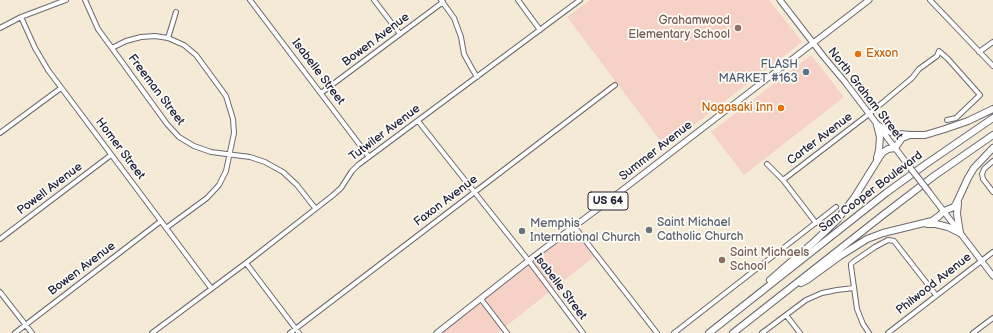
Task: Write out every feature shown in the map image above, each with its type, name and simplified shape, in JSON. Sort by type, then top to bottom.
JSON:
[{"type":"highway","points":[[877,125],[888,131],[899,134],[925,135],[968,121],[993,109]]},
{"type":"highway","name":"Sam Cooper Boulevard","points":[[708,333],[886,193],[993,118]]},
{"type":"highway","points":[[876,163],[880,137],[877,125]]},
{"type":"highway","points":[[708,333],[816,241],[837,220],[854,198],[882,153],[895,148],[902,138],[910,135]]},
{"type":"highway","name":"Sam Cooper Boulevard","points":[[733,333],[934,176],[993,135]]},
{"type":"highway","points":[[789,289],[807,280],[867,239],[883,233],[932,221],[956,204],[971,173],[993,148]]},
{"type":"highway","points":[[959,197],[957,208],[960,233]]},
{"type":"highway","points":[[922,224],[936,224],[948,227],[960,233]]},
{"type":"main road","name":"North Graham Street","points":[[780,0],[845,82],[993,276]]},
{"type":"main road","name":"Summer Avenue","points":[[437,333],[869,0]]},
{"type":"street","points":[[0,28],[21,17],[66,0]]},
{"type":"street","name":"Freeman Street","points":[[85,0],[98,29],[167,124],[179,137],[194,146],[211,152],[250,157],[265,162],[283,172],[297,185],[315,208]]},
{"type":"street","name":"Isabelle Street","points":[[250,0],[369,157]]},
{"type":"street","points":[[374,0],[400,34]]},
{"type":"street","points":[[518,0],[540,30]]},
{"type":"street","name":"Tutwiler Avenue","points":[[152,333],[246,263],[337,191],[358,165],[580,0]]},
{"type":"street","points":[[930,0],[993,66]]},
{"type":"street","points":[[442,1],[454,18],[461,37],[464,54],[477,77]]},
{"type":"street","name":"Bowen Avenue","points":[[321,93],[442,1]]},
{"type":"street","points":[[168,38],[176,12]]},
{"type":"street","name":"Homer Street","points":[[21,17],[40,57],[48,70],[211,288]]},
{"type":"street","points":[[112,48],[126,41],[155,36],[168,38],[184,45],[196,55],[226,96],[233,119],[234,133],[230,155],[226,170],[219,185],[207,198],[166,228]]},
{"type":"street","points":[[979,52],[993,42]]},
{"type":"street","name":"Carter Avenue","points":[[783,180],[869,114],[937,56],[939,51],[980,95],[956,118],[947,120]]},
{"type":"street","name":"Faxon Avenue","points":[[290,333],[615,85]]},
{"type":"street","points":[[0,134],[61,88]]},
{"type":"street","name":"Isabelle Street","points":[[418,121],[529,261],[582,333]]},
{"type":"street","name":"Powell Avenue","points":[[0,239],[111,155]]},
{"type":"street","points":[[993,161],[984,169],[982,174],[983,179],[993,192]]},
{"type":"street","points":[[768,164],[783,180],[816,224]]},
{"type":"street","points":[[674,333],[836,207]]},
{"type":"street","name":"Bowen Avenue","points":[[15,333],[160,221]]},
{"type":"street","points":[[574,226],[657,333]]},
{"type":"street","points":[[869,333],[863,324],[857,309],[851,264],[869,250],[888,240],[896,242],[936,295]]},
{"type":"street","name":"Philwood Avenue","points":[[888,333],[993,252]]},
{"type":"street","points":[[246,263],[299,333]]},
{"type":"street","points":[[762,333],[806,300],[838,290],[854,288]]},
{"type":"street","points":[[0,292],[32,333]]},
{"type":"street","points":[[481,299],[507,333]]},
{"type":"street","points":[[786,315],[800,333]]},
{"type":"street","points":[[973,333],[993,318]]},
{"type":"shaded area","points":[[590,0],[769,0],[802,42],[665,147],[567,17]]},
{"type":"shaded area","points":[[811,55],[844,97],[744,175],[711,132]]},
{"type":"shaded area","points":[[574,226],[596,255],[505,327],[497,333],[437,333]]},
{"type":"place","name":"Grahamwood Elementary School","points":[[738,28]]},
{"type":"place","name":"Exxon","points":[[858,54]]},
{"type":"place","name":"FLASH MARKET #163","points":[[806,72]]},
{"type":"place","name":"Nagasaki Inn","points":[[781,108]]},
{"type":"place","name":"Saint Michael Catholic Church","points":[[649,230]]},
{"type":"place","name":"Memphis International Church","points":[[522,231]]},
{"type":"place","name":"Saint Michaels School","points":[[722,260]]}]
